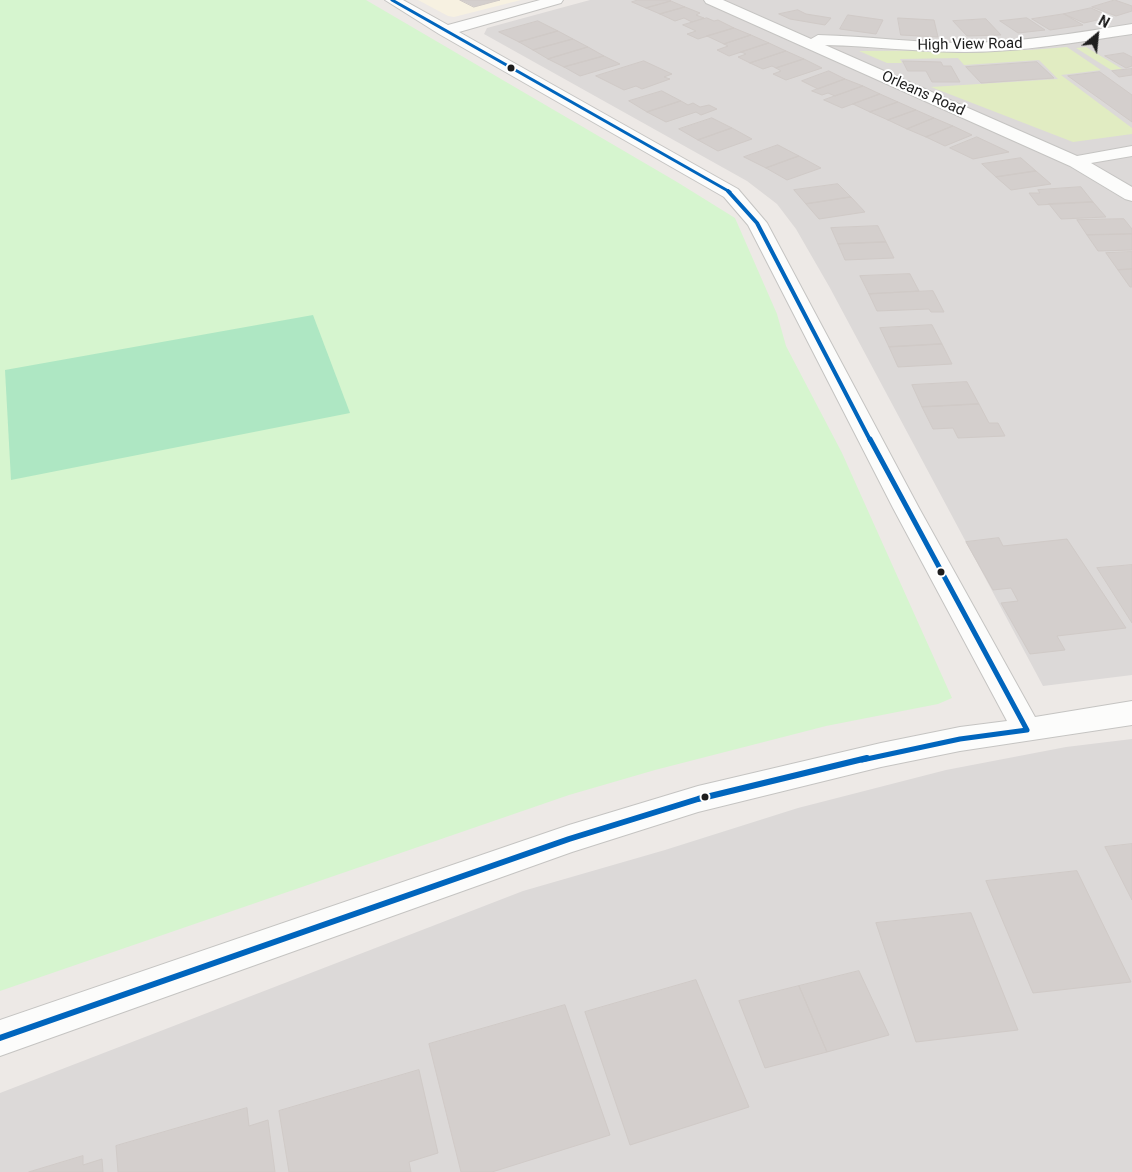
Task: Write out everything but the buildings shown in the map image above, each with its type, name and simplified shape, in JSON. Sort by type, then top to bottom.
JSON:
[{"type":"street","points":[[392,0],[731,193],[758,222],[906,508],[1027,730]]},
{"type":"street","points":[[444,31],[556,0]]},
{"type":"street","name":"Orleans Road","points":[[711,0],[1076,162],[1132,195]]},
{"type":"street","name":"High View Road","points":[[807,42],[818,40],[944,48],[986,47],[1063,40],[1132,29]]},
{"type":"street","points":[[1076,162],[1132,151]]},
{"type":"street","points":[[0,1038],[560,842],[698,799],[881,755],[960,739],[1132,713]]},
{"type":"shaded area","points":[[418,0],[521,0],[454,17],[448,16]]},
{"type":"shaded area","points":[[590,0],[1132,0],[1132,675],[1043,686],[830,288],[796,229],[777,204],[747,181],[484,34],[487,28]]},
{"type":"shaded area","points":[[1132,739],[1132,1172],[0,1172],[0,1093],[523,891],[665,850],[798,808],[946,770],[1066,747]]},
{"type":"green space","points":[[0,0],[366,0],[735,218],[777,314],[786,346],[842,453],[952,698],[938,704],[826,726],[655,770],[569,795],[0,991]]},
{"type":"green space","points":[[1067,47],[1101,70],[1061,75],[1132,128],[1132,134],[1073,142],[931,87],[1058,79],[1039,60],[964,65],[958,58],[900,59],[902,63],[887,63],[859,51],[1030,50]]},
{"type":"green space","points":[[1086,47],[1122,69],[1111,70],[1076,48]]},
{"type":"green space","points":[[313,315],[350,413],[11,480],[5,370]]},
{"type":"transit line","points":[[392,0],[731,193],[757,223],[906,508],[1027,730]]},
{"type":"transit line","points":[[0,1038],[569,839],[698,799],[881,755],[960,739],[1027,730]]}]
